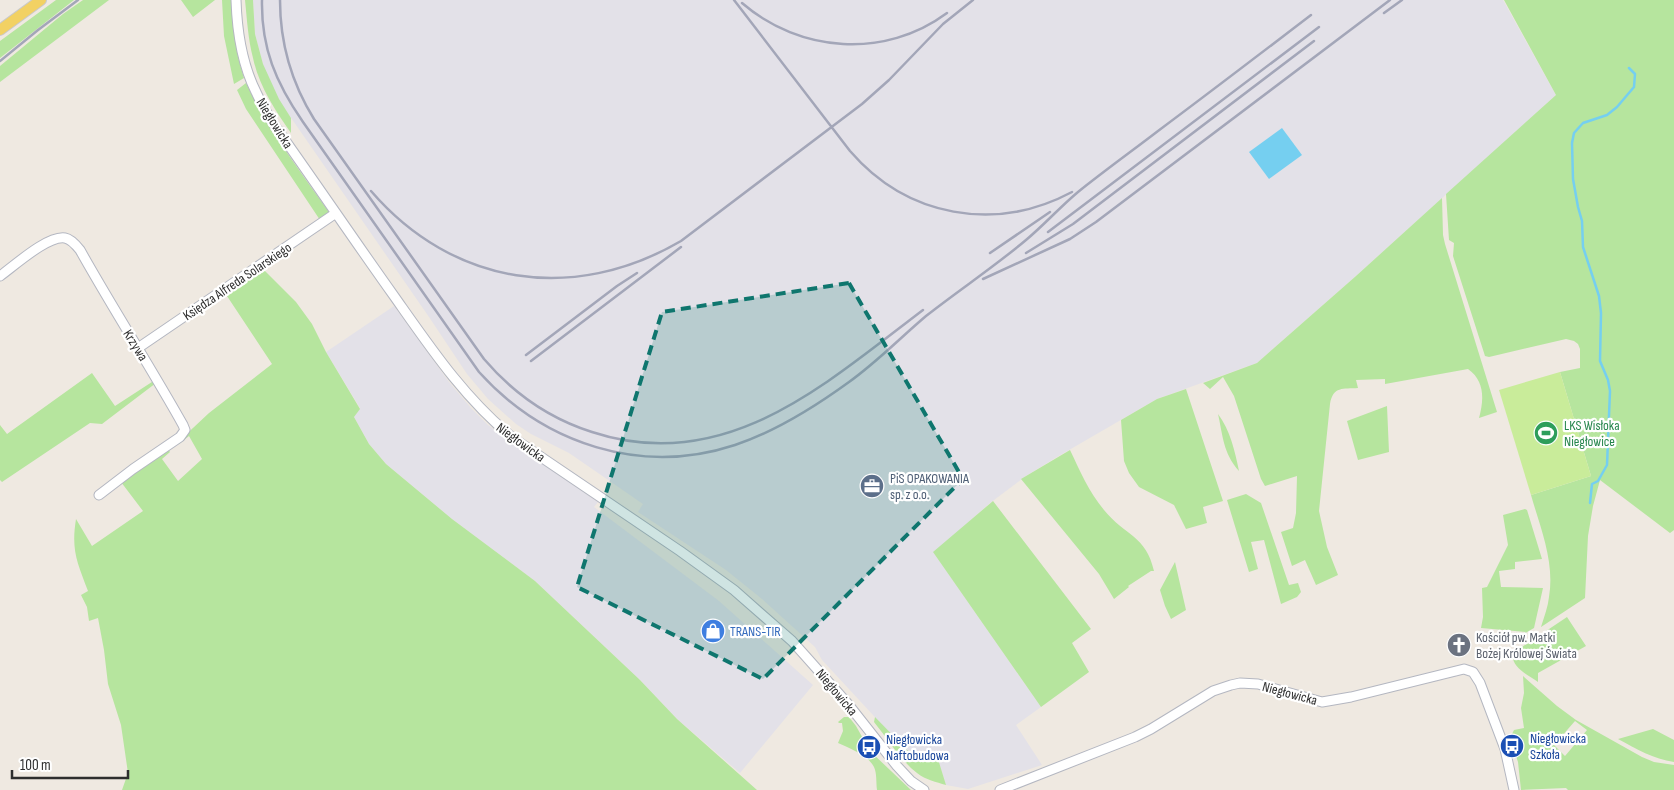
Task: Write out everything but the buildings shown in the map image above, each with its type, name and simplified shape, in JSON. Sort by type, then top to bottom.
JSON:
[{"type":"main road","points":[[0,30],[41,0]]},
{"type":"street","name":"Niegłowicka","points":[[236,0],[236,17],[247,69],[255,91],[275,126],[450,374],[468,396],[492,421],[519,442],[680,551],[734,590],[792,641],[848,704],[897,766],[911,781],[924,790]]},
{"type":"street","name":"Księdza Alfreda Solarskiego","points":[[138,348],[336,213]]},
{"type":"street","name":"Krzywa","points":[[0,276],[46,243],[58,238],[69,239],[80,250],[185,430],[180,437],[99,495]]},
{"type":"street","name":"Niegłowicka","points":[[1000,790],[1135,737],[1213,691],[1226,686],[1240,683],[1258,684],[1322,702],[1351,697],[1464,669],[1473,672],[1480,683],[1505,749],[1514,790]]},
{"type":"highlighted area","points":[[849,283],[963,479],[763,679],[577,587],[662,312]]},
{"type":"shaded area","points":[[253,0],[1503,0],[1556,95],[1257,363],[1157,399],[1057,457],[1026,476],[990,503],[934,553],[1041,707],[1016,725],[1042,765],[968,789],[946,785],[938,759],[925,759],[911,754],[822,660],[815,647],[762,599],[726,570],[638,512],[643,504],[569,453],[531,434],[516,424],[488,399],[467,374],[278,99],[266,75],[255,34]]},
{"type":"shaded area","points":[[394,306],[449,382],[488,425],[598,502],[594,507],[719,601],[813,685],[740,773],[677,719],[640,680],[535,581],[452,519],[386,464],[369,444],[354,417],[360,408],[326,352]]},
{"type":"green space","points":[[56,0],[74,0],[0,58],[0,41]]},
{"type":"green space","points":[[83,0],[109,0],[0,82],[0,66]]},
{"type":"green space","points":[[181,0],[215,0],[193,17]]},
{"type":"green space","points":[[222,0],[231,0],[238,57],[244,78],[234,84],[224,36]]},
{"type":"green space","points":[[245,0],[253,0],[255,34],[263,64],[279,99],[291,118],[291,133],[279,116],[259,78],[250,44]]},
{"type":"green space","points":[[1504,0],[1674,0],[1674,530],[1670,533],[1600,480],[1588,536],[1585,598],[1541,627],[1548,601],[1550,571],[1546,545],[1531,495],[1591,476],[1560,372],[1580,368],[1580,349],[1574,341],[1566,339],[1489,357],[1485,356],[1453,256],[1454,243],[1449,240],[1446,194],[1556,95]]},
{"type":"green space","points":[[246,83],[274,133],[329,212],[320,220],[246,109],[237,90]]},
{"type":"green space","points":[[1442,198],[1445,244],[1497,412],[1479,418],[1482,391],[1478,379],[1468,369],[1385,384],[1385,379],[1356,380],[1358,388],[1336,391],[1331,398],[1330,404],[1319,511],[1327,547],[1338,575],[1316,585],[1305,560],[1292,566],[1281,532],[1293,528],[1296,513],[1297,476],[1265,486],[1261,479],[1234,396],[1223,377],[1210,389],[1203,383],[1257,363]]},
{"type":"green space","points":[[262,268],[296,302],[312,324],[326,352],[360,409],[354,417],[369,444],[386,464],[452,519],[535,581],[640,680],[677,719],[757,790],[122,790],[128,773],[121,725],[108,684],[98,618],[89,621],[87,607],[81,595],[88,591],[76,556],[74,539],[76,519],[92,546],[143,511],[121,482],[167,448],[170,452],[162,459],[178,481],[202,459],[189,436],[179,444],[178,442],[209,413],[272,364],[225,293]]},
{"type":"green space","name":"LKS Wisłoka Niegłowice","points":[[1560,372],[1591,476],[1531,495],[1499,390]]},
{"type":"green space","points":[[92,373],[115,406],[155,380],[156,383],[102,424],[90,423],[2,482],[0,480],[0,425],[7,434]]},
{"type":"green space","points":[[1186,389],[1223,501],[1203,507],[1207,523],[1186,529],[1174,505],[1139,487],[1129,473],[1124,461],[1121,420],[1157,399]]},
{"type":"green space","points":[[1387,406],[1389,452],[1358,460],[1347,421]]},
{"type":"green space","points":[[1218,414],[1229,434],[1239,471],[1227,451]]},
{"type":"green space","points":[[1070,450],[1094,496],[1112,519],[1134,537],[1146,550],[1154,571],[1128,586],[1114,599],[1099,574],[1021,479]]},
{"type":"green space","points":[[1246,494],[1261,503],[1289,585],[1298,583],[1301,592],[1297,597],[1281,604],[1264,540],[1251,542],[1258,569],[1249,572],[1227,500]]},
{"type":"green space","points":[[993,501],[1091,629],[1072,643],[1089,672],[1041,707],[933,552]]},
{"type":"green space","points":[[1527,510],[1542,559],[1515,562],[1515,569],[1499,571],[1501,587],[1543,588],[1534,628],[1522,635],[1526,632],[1481,628],[1483,617],[1482,588],[1487,587],[1508,545],[1503,515]]},
{"type":"green space","points":[[1175,562],[1186,610],[1171,619],[1160,590]]},
{"type":"green space","points":[[1567,617],[1586,646],[1538,673],[1538,682],[1517,666],[1514,662],[1513,653]]},
{"type":"green space","points":[[1523,676],[1576,720],[1642,757],[1654,762],[1674,765],[1674,790],[1568,790],[1566,788],[1521,790],[1518,762],[1510,738],[1514,730],[1524,728],[1521,708],[1524,693]],"holes":[[[1575,721],[1587,730],[1565,756],[1554,745]]]},
{"type":"green space","points":[[844,717],[849,717],[856,726],[870,751],[911,790],[877,790],[876,772],[871,763],[858,752],[838,743],[843,731],[842,723],[838,722]]},
{"type":"green space","points":[[875,717],[911,754],[925,759],[938,759],[946,785],[924,777],[911,768],[874,722]]},
{"type":"green space","points":[[1653,729],[1674,740],[1674,762],[1652,756],[1618,739]]},
{"type":"water","points":[[1282,128],[1302,155],[1269,179],[1249,152]]},
{"type":"waterway","points":[[1590,503],[1592,484],[1598,481],[1607,465],[1610,391],[1608,380],[1600,361],[1601,313],[1599,296],[1583,247],[1582,221],[1573,179],[1572,143],[1574,133],[1583,123],[1607,115],[1617,107],[1634,87],[1635,74],[1629,68]]},
{"type":"railway","points":[[0,61],[78,0]]},
{"type":"railway","points":[[262,0],[262,17],[267,49],[278,79],[293,108],[479,372],[505,397],[533,418],[564,435],[596,447],[630,455],[664,457],[700,454],[750,440],[794,418],[836,391],[869,366],[926,316],[1002,260],[1088,184],[1311,15]]},
{"type":"railway","points":[[280,0],[282,32],[288,62],[299,91],[314,119],[484,359],[507,383],[546,412],[592,432],[640,442],[686,442],[729,433],[770,416],[810,393],[848,367],[923,310]]},
{"type":"railway","points":[[734,0],[850,151],[873,173],[898,191],[925,204],[954,212],[983,214],[1013,212],[1043,205],[1072,192]]},
{"type":"railway","points":[[371,191],[403,223],[439,248],[477,265],[516,275],[557,278],[599,273],[640,261],[681,241],[862,104],[889,80],[943,24],[973,0]]},
{"type":"railway","points":[[983,279],[1070,239],[1096,222],[1390,0]]},
{"type":"railway","points":[[1384,13],[1402,0]]},
{"type":"railway","points":[[742,3],[765,20],[790,32],[816,40],[843,44],[870,43],[897,38],[923,28],[947,13]]},
{"type":"railway","points":[[1048,232],[1319,27]]},
{"type":"railway","points":[[1026,253],[1073,224],[1314,41]]},
{"type":"railway","points":[[990,253],[1050,212]]},
{"type":"railway","points":[[531,361],[681,247]]},
{"type":"railway","points":[[526,355],[637,273]]},
{"type":"place","name":"LKS Wisłoka Niegłowice","points":[[1546,433]]},
{"type":"place","name":"PiS OPAKOWANIA sp. z o.o.","points":[[872,486]]},
{"type":"place","name":"TRANS-TIR","points":[[713,631]]},
{"type":"place","name":"Kościół pw. Matki Bożej Królowej Świata","points":[[1459,645]]},
{"type":"place","name":"Niegłowicka Szkoła","points":[[1512,746]]},
{"type":"place","name":"Niegłowicka Naftobudowa","points":[[869,747]]}]
